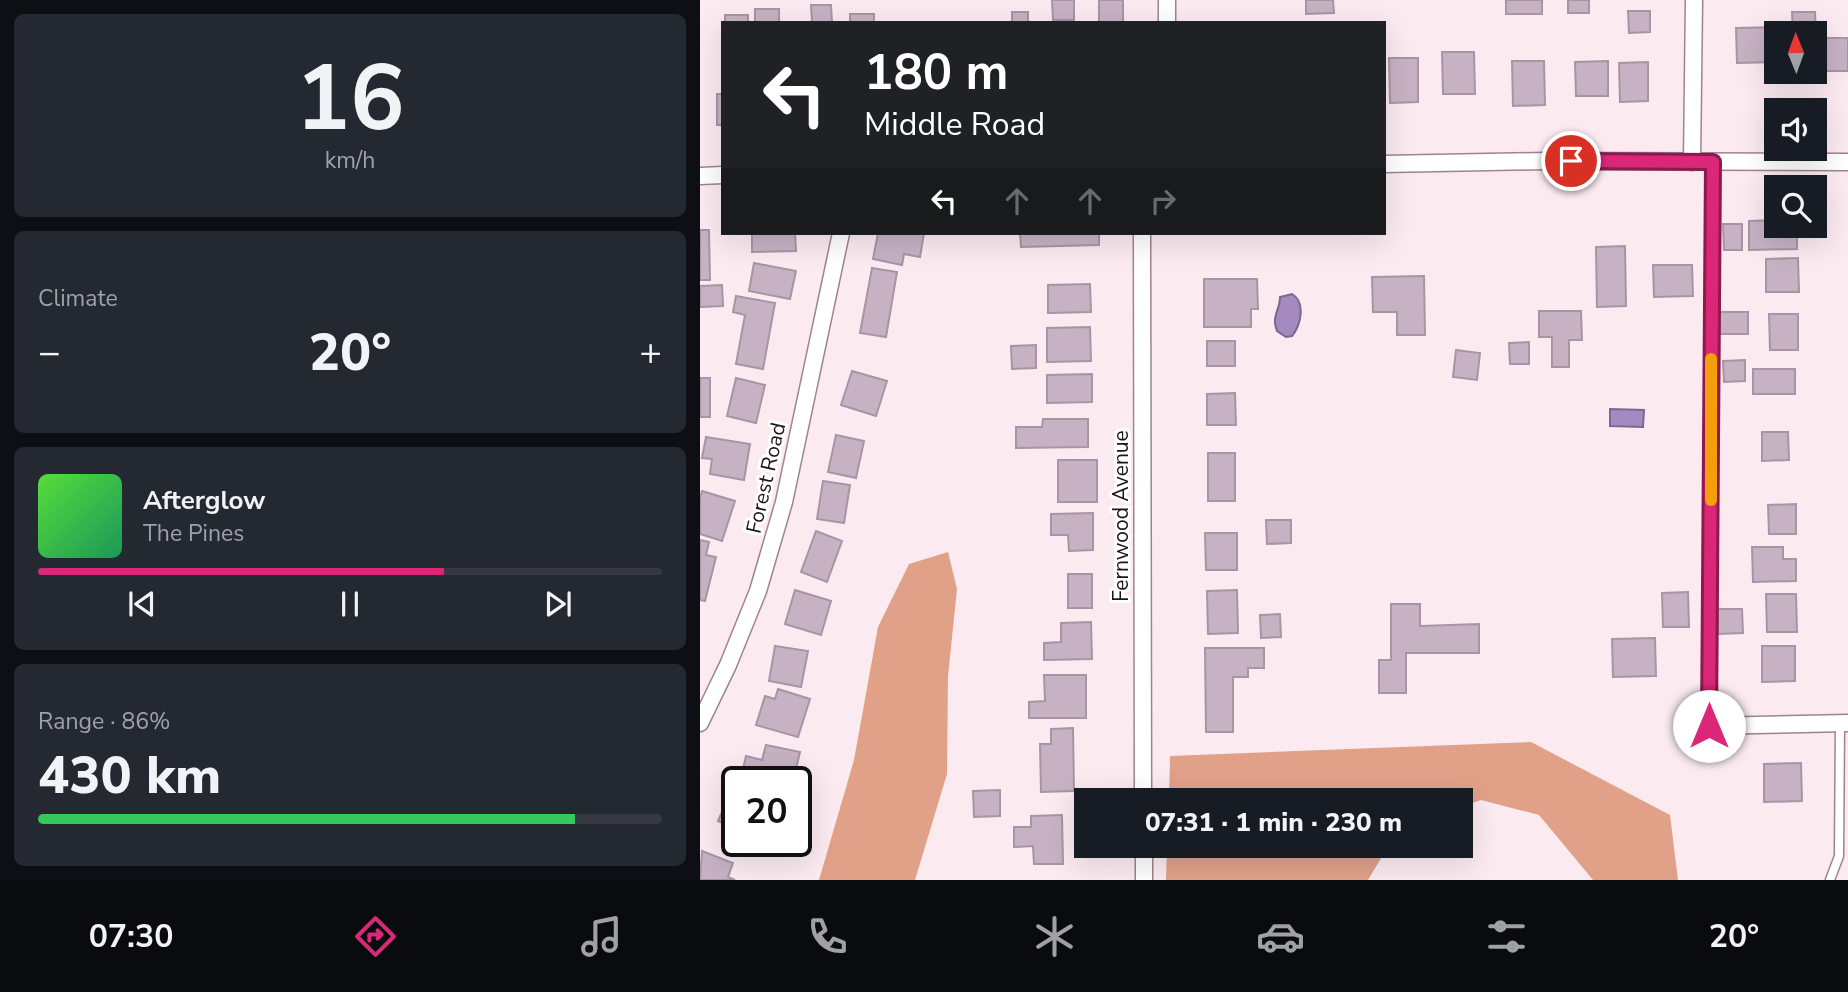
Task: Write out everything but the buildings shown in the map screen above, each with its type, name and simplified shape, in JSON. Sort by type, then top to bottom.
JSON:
[{"type":"street","points":[[1167,0],[1167,21]]},
{"type":"street","points":[[1692,162],[1694,0]]},
{"type":"street","points":[[1386,164],[1848,162]]},
{"type":"street","points":[[700,176],[721,175]]},
{"type":"street","name":"Forest Road","points":[[700,723],[758,591],[784,502],[841,235]]},
{"type":"street","name":"Fernwood Avenue","points":[[1142,235],[1143,788]]},
{"type":"street","points":[[1709,726],[1844,723]]},
{"type":"street","points":[[1143,858],[1144,880]]},
{"type":"lane","points":[[1709,726],[1713,162]]},
{"type":"lane","points":[[1830,880],[1839,856],[1844,723]]},
{"type":"shaded area","points":[[1292,294],[1299,302],[1301,314],[1292,336],[1286,337],[1277,331],[1275,318],[1280,297]]},
{"type":"shaded area","points":[[1610,409],[1644,410],[1643,427],[1610,426]]},
{"type":"shaded area","points":[[948,552],[957,589],[948,676],[947,774],[915,880],[819,880],[854,760],[878,627],[909,564]]},
{"type":"shaded area","points":[[1531,742],[1670,815],[1678,880],[1593,880],[1539,815],[1481,800],[1473,803],[1473,788],[1169,788],[1170,756]]},
{"type":"shaded area","points":[[1167,858],[1381,858],[1368,880],[1166,880]]},
{"type":"slow traffic","points":[[1711,359],[1711,500]]},
{"type":"route","points":[[1571,161],[1713,162],[1709,726]]}]
